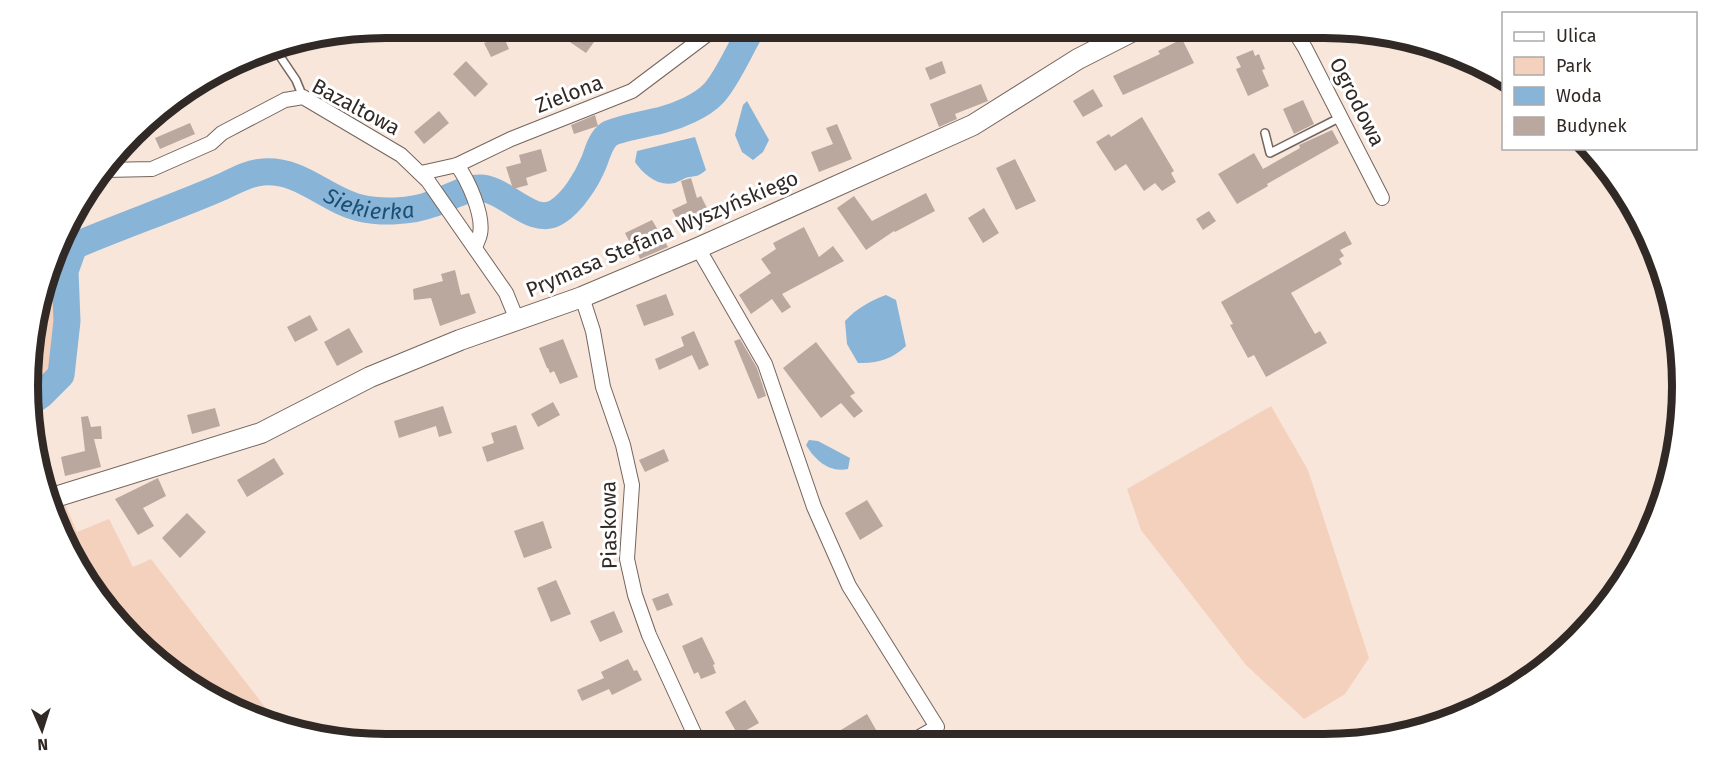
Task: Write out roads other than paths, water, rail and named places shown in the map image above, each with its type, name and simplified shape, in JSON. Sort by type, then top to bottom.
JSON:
[{"type":"main road","name":"Prymasa Stefana Wyszyńskiego","points":[[56,497],[261,433],[367,379],[460,340],[582,297],[698,248],[973,125],[1078,59],[1121,37]]},
{"type":"street","name":"Zielona","points":[[424,177],[457,165],[511,139],[632,91],[704,37]]},
{"type":"street","name":"Ogrodowa","points":[[1298,37],[1382,198]]},
{"type":"street","name":"Bazaltowa","points":[[113,170],[152,169],[211,143],[222,134],[285,100],[303,98],[401,155],[424,177],[507,293],[517,320]]},
{"type":"street","points":[[457,165],[467,180],[480,224],[480,233],[475,248]]},
{"type":"street","points":[[698,248],[765,363],[814,507],[849,586],[937,727],[925,734]]},
{"type":"street","name":"Piaskowa","points":[[582,297],[593,331],[603,387],[623,445],[632,485],[627,559],[635,595],[649,635],[694,734]]},
{"type":"lane","points":[[279,54],[296,80],[303,98]]},
{"type":"lane","points":[[1265,133],[1270,153],[1341,117]]},
{"type":"water","points":[[747,101],[769,140],[763,152],[753,160],[742,152],[735,135],[743,105]]},
{"type":"water","points":[[695,137],[706,170],[698,175],[675,183],[657,182],[635,162],[637,151]]},
{"type":"water","points":[[886,295],[896,300],[906,346],[884,360],[858,363],[847,344],[845,321],[864,305]]},
{"type":"water","points":[[809,440],[818,441],[850,458],[848,469],[835,469],[823,464],[806,445]]},
{"type":"waterway","name":"Siekierka","points":[[38,397],[61,375],[67,321],[65,271],[74,246],[223,187],[245,176],[263,172],[289,175],[336,199],[368,210],[415,209],[467,190],[479,188],[489,189],[528,211],[547,216],[563,208],[579,190],[588,176],[601,143],[609,134],[675,116],[709,98],[724,79],[747,37]]}]
